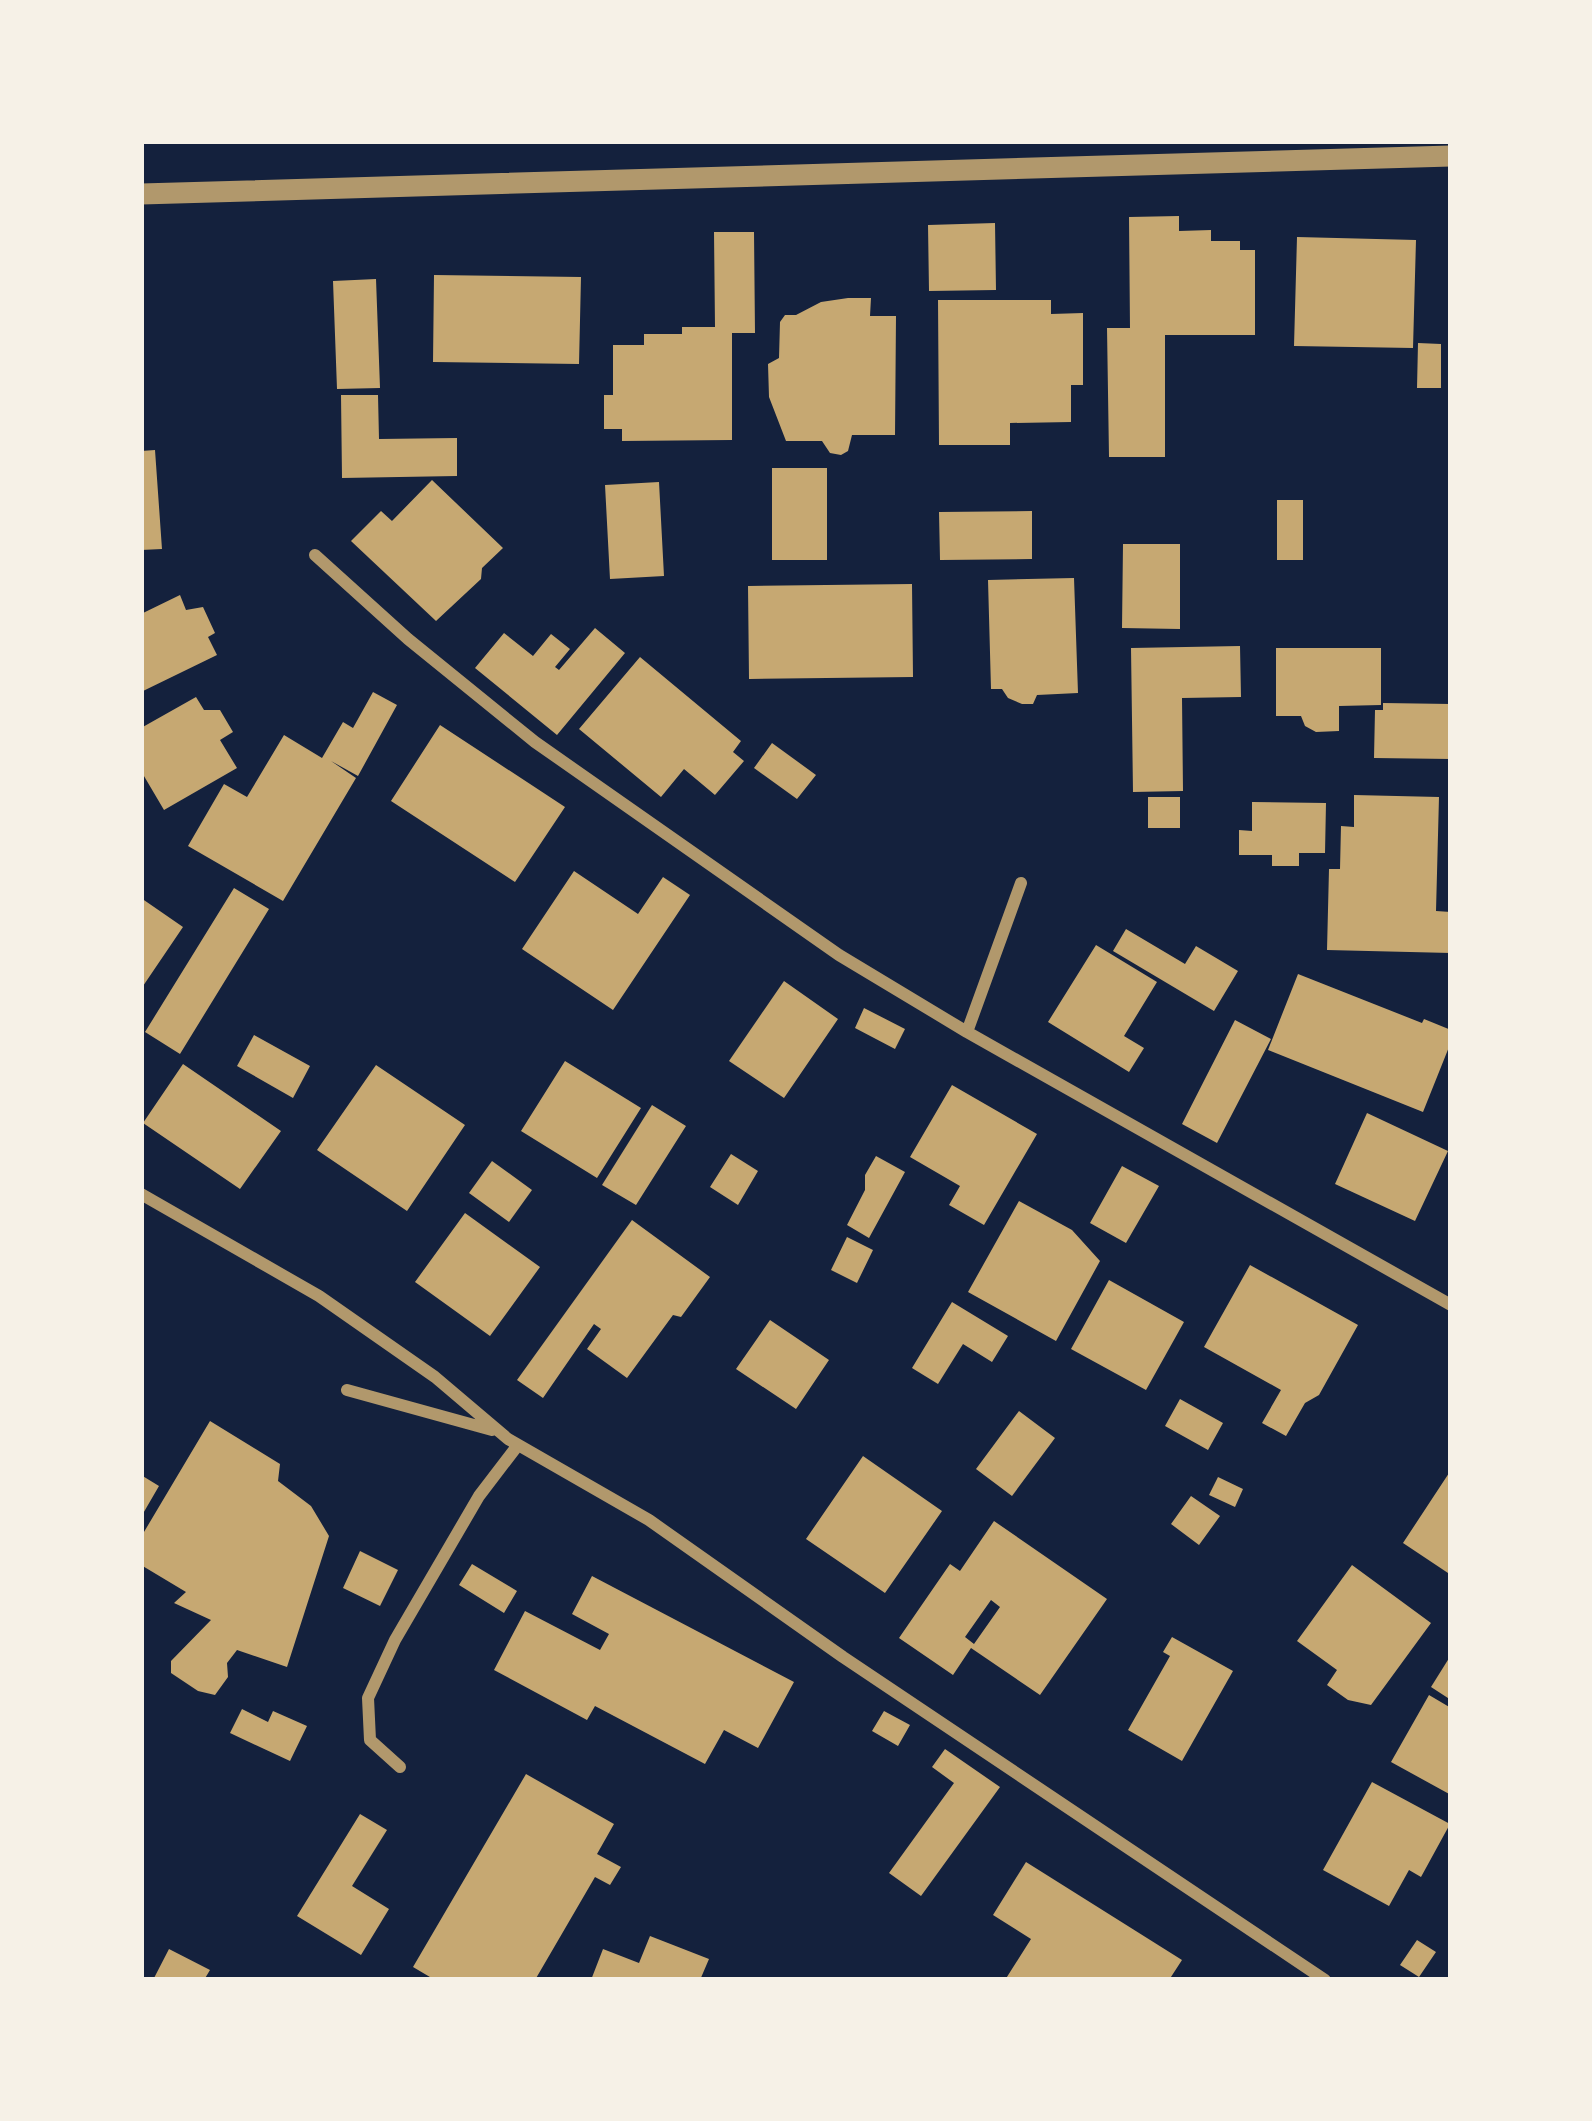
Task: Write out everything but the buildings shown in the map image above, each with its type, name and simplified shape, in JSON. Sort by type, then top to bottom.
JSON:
[{"type":"street","points":[[141,194],[1451,156]]},
{"type":"street","points":[[315,556],[535,742],[839,955],[1451,1305]]},
{"type":"street","points":[[967,1032],[1021,883]]},
{"type":"street","points":[[141,1195],[319,1296],[434,1377],[518,1445],[649,1520],[843,1658],[1325,1980]]},
{"type":"street","points":[[347,1390],[500,1432]]},
{"type":"street","points":[[400,1767],[370,1740],[368,1698],[434,1570],[478,1496],[518,1445]]}]
